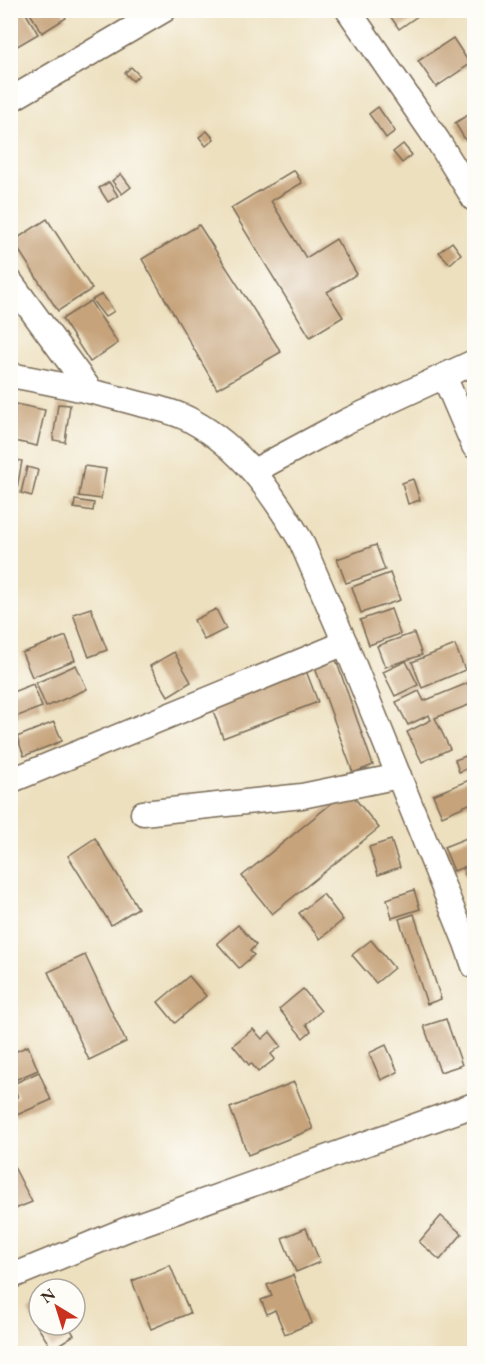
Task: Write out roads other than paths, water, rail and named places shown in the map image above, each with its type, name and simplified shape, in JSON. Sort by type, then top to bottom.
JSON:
[{"type":"street","points":[[10,100],[164,10]]},
{"type":"street","points":[[348,10],[438,141],[474,199]]},
{"type":"street","points":[[10,282],[90,390]]},
{"type":"street","points":[[254,471],[347,422],[474,362]]},
{"type":"street","points":[[10,375],[90,390],[191,420],[219,439],[254,471],[279,505],[301,541],[470,941],[474,966]]},
{"type":"street","points":[[444,376],[474,446]]},
{"type":"street","points":[[10,781],[345,643]]},
{"type":"street","points":[[143,813],[302,796],[399,776]]},
{"type":"street","points":[[10,1277],[146,1222],[474,1105]]}]
